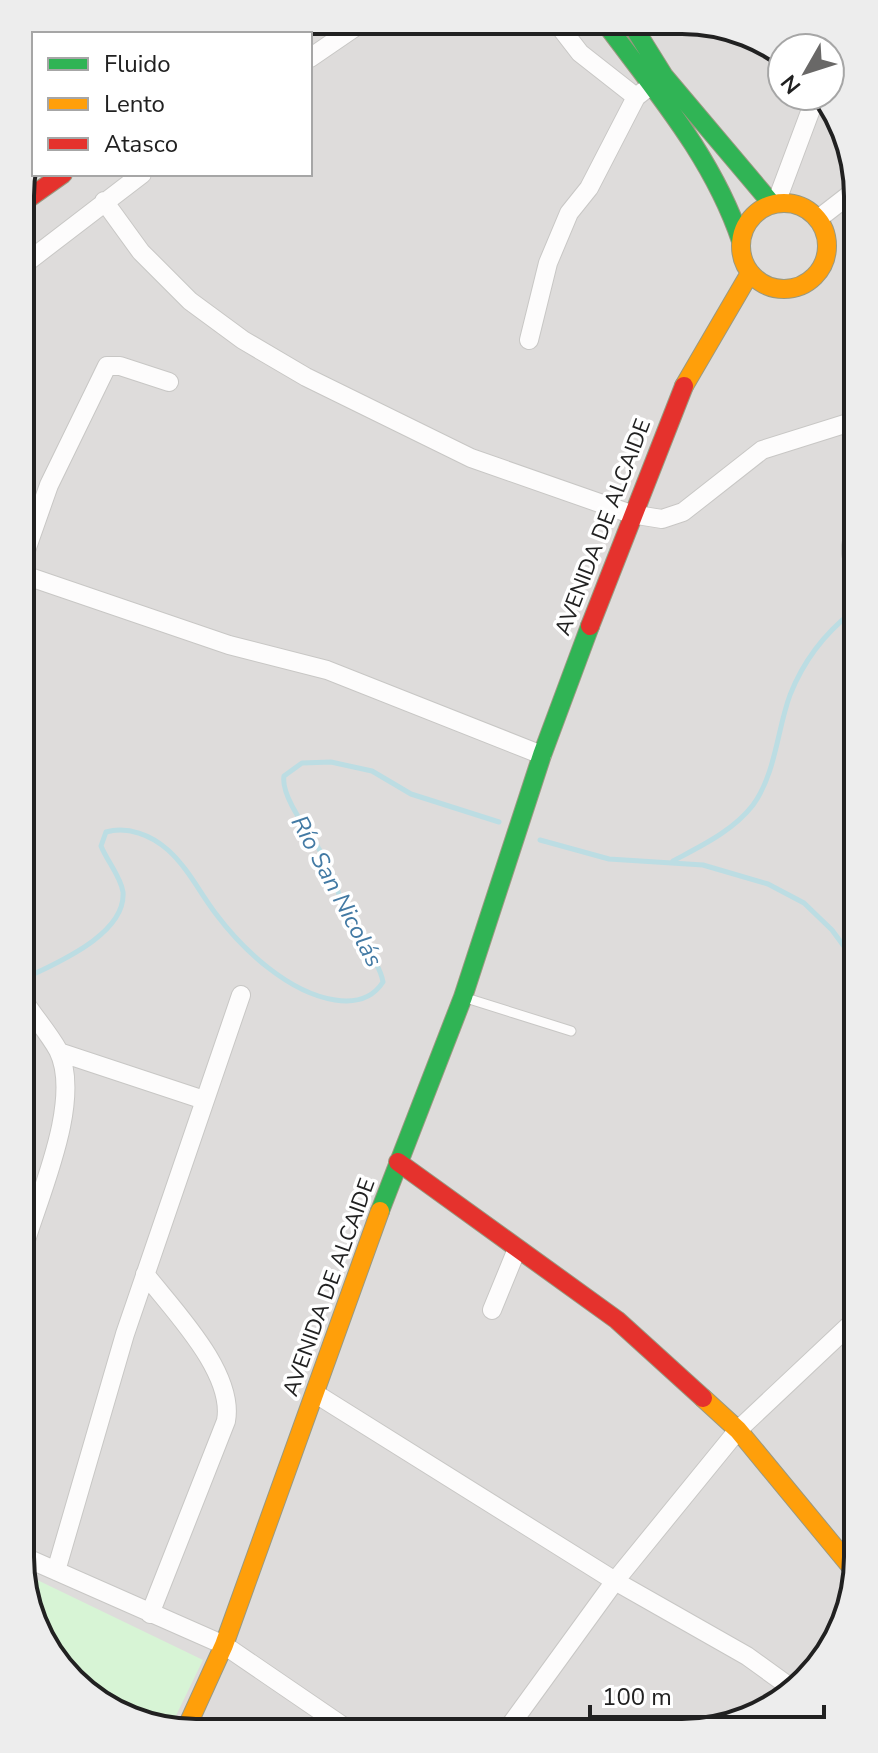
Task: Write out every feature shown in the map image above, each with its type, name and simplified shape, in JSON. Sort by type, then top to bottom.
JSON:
[{"type":"main road","points":[[613,34],[727,197],[741,241],[742,258],[750,273],[763,284],[780,289],[796,288],[811,280],[822,267],[827,251],[826,234],[818,219],[799,205],[774,204],[757,212],[746,225],[741,241]]},
{"type":"main road","points":[[634,34],[650,86],[774,204]]},
{"type":"main road","points":[[34,195],[60,176]]},
{"type":"main road","name":"AVENIDA DE ALCAIDE","points":[[191,1719],[224,1645],[398,1162],[463,997],[542,755],[631,514],[678,396],[750,273]]},
{"type":"main road","points":[[398,1162],[617,1320],[738,1430],[844,1558]]},
{"type":"street","points":[[312,57],[345,34]]},
{"type":"street","points":[[529,340],[548,263],[569,213],[589,188],[650,86],[580,53],[565,34]]},
{"type":"street","points":[[774,204],[810,112]]},
{"type":"street","points":[[34,256],[139,176]]},
{"type":"street","points":[[818,219],[844,199]]},
{"type":"street","points":[[104,201],[141,252],[190,301],[243,340],[293,370],[471,458],[631,514],[662,519],[683,512],[762,450],[844,424]]},
{"type":"street","points":[[34,528],[49,485],[107,366],[120,366],[169,382]]},
{"type":"street","points":[[34,578],[229,645],[327,670],[542,755]]},
{"type":"street","points":[[56,1571],[145,1274],[241,995]]},
{"type":"street","points":[[34,1016],[59,1052],[64,1080],[63,1114],[34,1213]]},
{"type":"street","points":[[59,1052],[204,1100]]},
{"type":"street","points":[[492,1310],[517,1249]]},
{"type":"street","points":[[145,1274],[223,1381],[229,1403],[226,1421],[150,1614]]},
{"type":"street","points":[[515,1719],[615,1581],[738,1430],[844,1330]]},
{"type":"street","points":[[316,1394],[615,1581],[747,1656],[784,1683]]},
{"type":"street","points":[[34,1561],[224,1645],[332,1719]]},
{"type":"lane","points":[[463,997],[571,1031]]},
{"type":"shaded area","points":[[312,34],[682,34],[714,37],[766,58],[766,112],[820,112],[835,144],[844,185],[844,1568],[832,1619],[811,1656],[789,1679],[754,1702],[703,1718],[196,1719],[175,1718],[134,1707],[106,1692],[74,1664],[51,1629],[35,1578],[35,176],[312,176]]},
{"type":"green space","points":[[35,1579],[203,1660],[175,1718],[134,1707],[106,1692],[74,1664],[51,1629]]},
{"type":"waterway","points":[[673,861],[726,830],[753,805],[767,779],[795,683],[815,649],[844,619]]},
{"type":"waterway","name":"Río San Nicolás","points":[[34,974],[90,943],[114,920],[123,892],[101,846],[106,832],[123,830],[147,836],[168,850],[227,928],[268,968],[318,996],[342,1001],[356,1000],[379,988],[383,982],[381,974],[351,928],[332,872],[293,808],[284,785],[284,776],[302,763],[331,762],[372,771],[411,794],[499,822]]},
{"type":"waterway","name":"Río San Nicolás","points":[[540,840],[609,859],[703,865],[768,884],[804,903],[844,946]]},
{"type":"traffic: fast","points":[[613,34],[699,154],[741,241]]},
{"type":"traffic: fast","points":[[638,34],[664,76],[772,204]]},
{"type":"traffic: fast","points":[[380,1211],[463,997],[542,755],[590,626]]},
{"type":"traffic: slow","points":[[784,203],[808,210],[820,222],[827,246],[820,270],[808,282],[784,289],[760,282],[748,270],[741,246],[748,222],[760,210],[784,203]]},
{"type":"traffic: slow","points":[[684,386],[750,273]]},
{"type":"traffic: slow","points":[[191,1719],[224,1645],[380,1211]]},
{"type":"traffic: slow","points":[[703,1398],[738,1430],[844,1558]]},
{"type":"traffic: jam","points":[[34,195],[60,176]]},
{"type":"traffic: jam","points":[[590,626],[684,386]]},
{"type":"traffic: jam","points":[[398,1162],[617,1320],[703,1398]]}]
